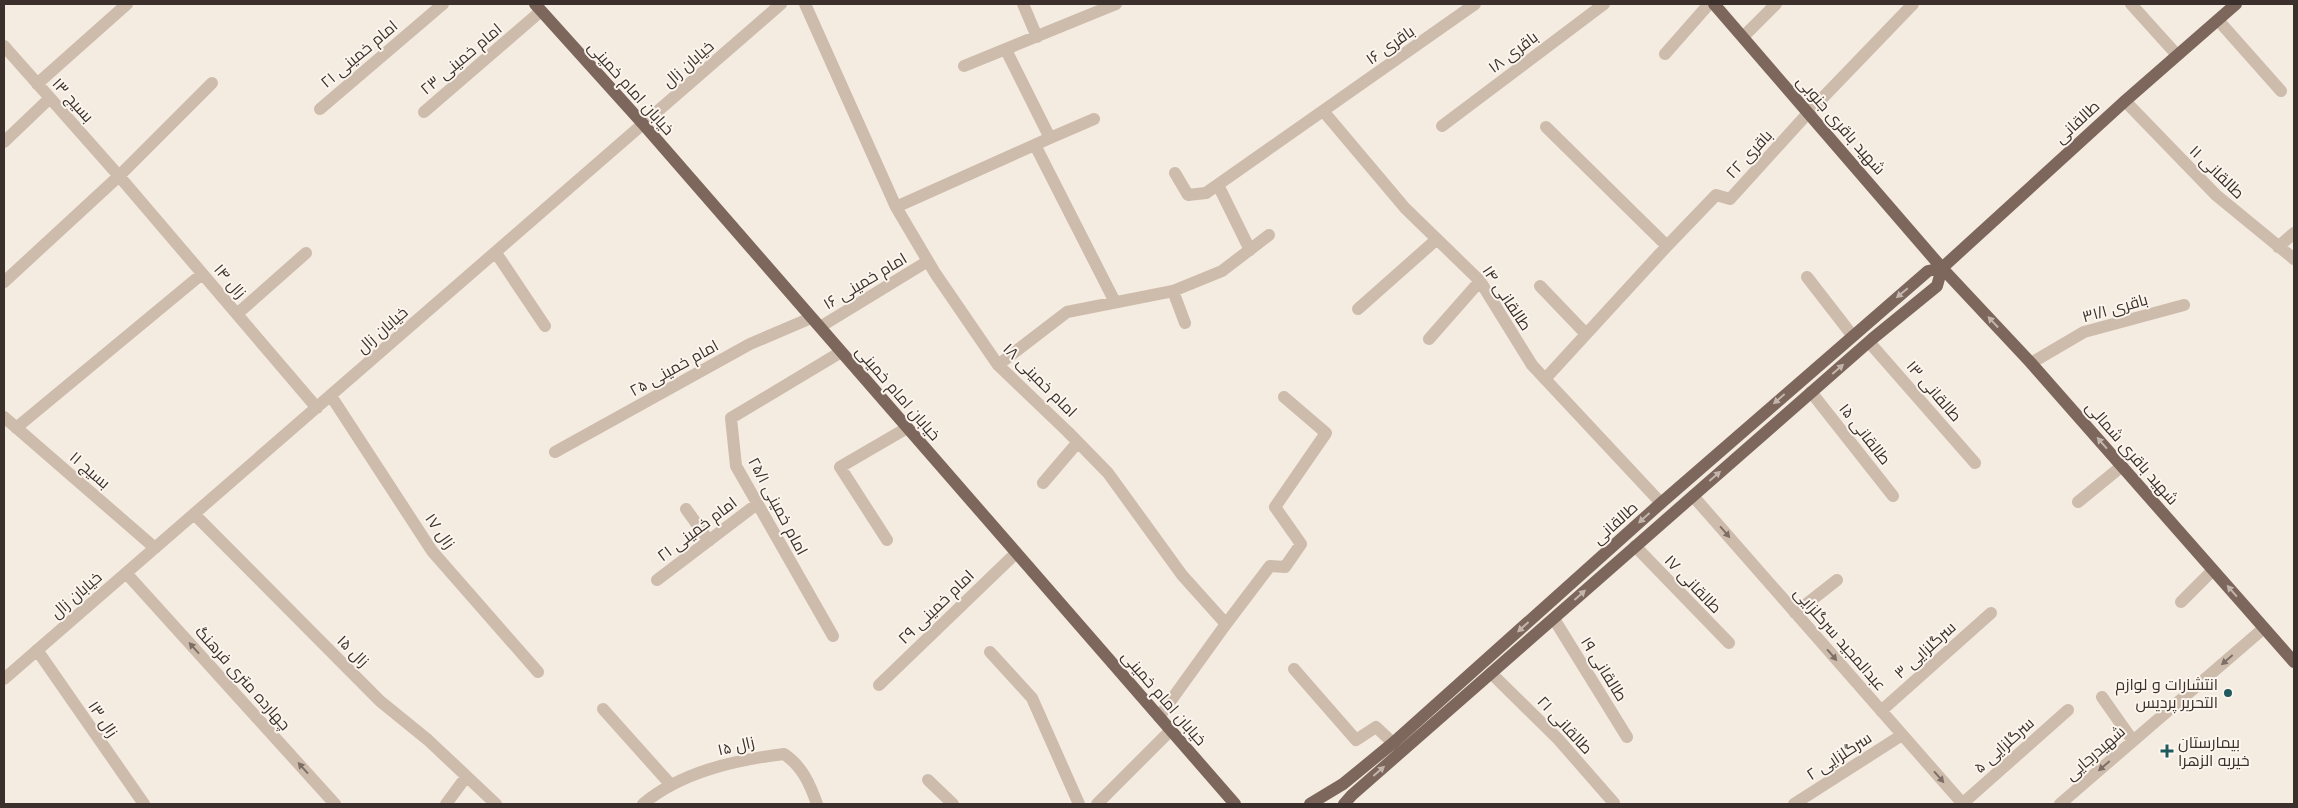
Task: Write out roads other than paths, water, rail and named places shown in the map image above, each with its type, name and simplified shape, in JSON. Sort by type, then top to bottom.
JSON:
[{"type":"main road","name":"شهید باقری جنوبی","points":[[1714,4],[1942,268]]},
{"type":"main road","name":"طالقانی","points":[[1310,804],[1343,784],[1393,743],[1852,335],[1928,271],[1942,268],[2125,101],[2236,4]]},
{"type":"main road","name":"خیابان امام خمینی","points":[[538,8],[644,125],[1235,804]]},
{"type":"main road","name":"طالقانی","points":[[1344,804],[1359,788],[1554,619],[1634,546],[1869,342],[1937,286],[1942,268]]},
{"type":"main road","name":"شهید باقری شمالی","points":[[1942,268],[2031,363],[2264,628],[2292,657]]},
{"type":"street","points":[[37,84],[127,4]]},
{"type":"street","name":"امام خمینی ۲۱","points":[[320,109],[443,4]]},
{"type":"street","name":"خیابان زال","points":[[4,679],[781,4]]},
{"type":"street","name":"امام خمینی ۱۸","points":[[805,4],[896,207],[928,262],[998,365],[1108,473],[1182,575],[1226,624]]},
{"type":"street","points":[[1023,4],[1038,37]]},
{"type":"street","points":[[964,66],[1116,4]]},
{"type":"street","name":"باقری ۱۶","points":[[1175,173],[1188,195],[1206,193],[1324,112],[1475,4]]},
{"type":"street","name":"باقری ۱۸","points":[[1442,126],[1604,4]]},
{"type":"street","points":[[1665,54],[1709,4]]},
{"type":"street","points":[[1743,37],[1776,4]]},
{"type":"street","name":"باقری ۲۲","points":[[1545,379],[1666,246],[1716,195],[1730,199],[1809,112],[1913,4]]},
{"type":"street","points":[[2131,4],[2177,55]]},
{"type":"street","name":"امام خمینی ۲۳","points":[[424,112],[538,8]]},
{"type":"street","points":[[2218,20],[2281,91]]},
{"type":"street","name":"بسیج ۱۳","points":[[4,46],[118,176]]},
{"type":"street","points":[[1006,50],[1050,138]]},
{"type":"street","points":[[4,282],[118,176],[212,83]]},
{"type":"street","points":[[4,142],[50,98]]},
{"type":"street","name":"طالقانی ۱۱","points":[[2125,101],[2216,195],[2294,259]]},
{"type":"street","name":"طالقانی ۱۴","points":[[1324,112],[1405,208],[1480,281],[1532,365],[1661,504]]},
{"type":"street","points":[[896,207],[1094,119]]},
{"type":"street","points":[[1546,128],[1666,246]]},
{"type":"street","points":[[1034,145],[1116,302]]},
{"type":"street","name":"زال ۱۴","points":[[118,176],[316,408]]},
{"type":"street","points":[[1218,185],[1250,250]]},
{"type":"street","points":[[2278,246],[2294,233]]},
{"type":"street","points":[[998,365],[1067,312],[1173,290],[1222,271],[1269,235]]},
{"type":"street","points":[[1358,309],[1437,239]]},
{"type":"street","points":[[237,314],[306,252]]},
{"type":"street","points":[[496,253],[545,326]]},
{"type":"street","name":"امام خمینی ۱۶","points":[[816,323],[928,262]]},
{"type":"street","points":[[16,428],[202,274]]},
{"type":"street","points":[[1807,277],[1852,335]]},
{"type":"street","points":[[1429,339],[1480,281]]},
{"type":"street","points":[[1540,286],[1586,334]]},
{"type":"street","points":[[1173,290],[1185,323]]},
{"type":"street","name":"باقری ۳۱/۱","points":[[2031,363],[2084,332],[2184,305]]},
{"type":"street","name":"امام خمینی ۲۵","points":[[555,452],[750,344],[816,323]]},
{"type":"street","name":"طالقانی ۱۳","points":[[1869,342],[1975,463]]},
{"type":"street","name":"امام خمینی ۲۵/۱","points":[[832,636],[736,466],[731,418],[841,352]]},
{"type":"street","name":"طالقانی ۱۵","points":[[1811,392],[1892,496]]},
{"type":"street","name":"زال ۱۷","points":[[331,396],[432,551],[538,672]]},
{"type":"street","points":[[1159,717],[1270,566],[1284,567],[1301,544],[1275,507],[1326,433],[1284,397]]},
{"type":"street","name":"بسیج ۱۱","points":[[4,417],[155,548]]},
{"type":"street","points":[[887,540],[840,467],[907,428]]},
{"type":"street","points":[[1043,483],[1078,442]]},
{"type":"street","points":[[2078,502],[2122,466]]},
{"type":"street","name":"عبدالمجید سرگلزایی","points":[[1693,496],[1962,804]]},
{"type":"street","name":"امام خمینی ۲۱","points":[[657,580],[757,504]]},
{"type":"street","points":[[686,509],[709,541]]},
{"type":"street","name":"زال ۱۵","points":[[194,514],[380,700],[428,740],[496,804]]},
{"type":"street","name":"طالقانی ۱۷","points":[[1634,546],[1729,643]]},
{"type":"street","name":"امام خمینی ۲۹","points":[[879,685],[1016,553]]},
{"type":"street","points":[[2181,602],[2213,570]]},
{"type":"street","name":"چهارده متری فرهنگ","points":[[126,573],[335,804]]},
{"type":"street","points":[[1795,613],[1837,580]]},
{"type":"street","name":"سرگلزایی ۳","points":[[1881,711],[1991,613]]},
{"type":"street","name":"طالقانی ۱۹","points":[[1554,619],[1627,737]]},
{"type":"street","name":"شهیدرجایی","points":[[2060,804],[2264,628]]},
{"type":"street","name":"زال ۱۳","points":[[37,650],[144,804]]},
{"type":"street","points":[[990,652],[1032,698],[1079,804]]},
{"type":"street","points":[[1294,669],[1356,740],[1376,727],[1393,743]]},
{"type":"street","name":"طالقانی ۲۱","points":[[1491,673],[1558,739],[1614,803]]},
{"type":"street","points":[[2102,697],[2133,741]]},
{"type":"street","points":[[603,709],[671,785]]},
{"type":"street","name":"سرگلزایی ۵","points":[[1962,804],[2068,710]]},
{"type":"street","points":[[1096,804],[1171,730]]},
{"type":"street","name":"سرگلزایی ۲","points":[[1794,804],[1902,735]]},
{"type":"street","name":"زال ۱۵","points":[[643,804],[659,790],[724,765],[784,754],[795,761],[804,774],[817,804]]},
{"type":"street","points":[[446,804],[466,777]]},
{"type":"street","points":[[928,780],[953,804]]},
{"type":"place","name":"انتشارات و لوازم التحریر پردیس","points":[[2228,693]]},
{"type":"place","name":"بیمارستان خیریه الزهرا","points":[[2167,751]]}]
